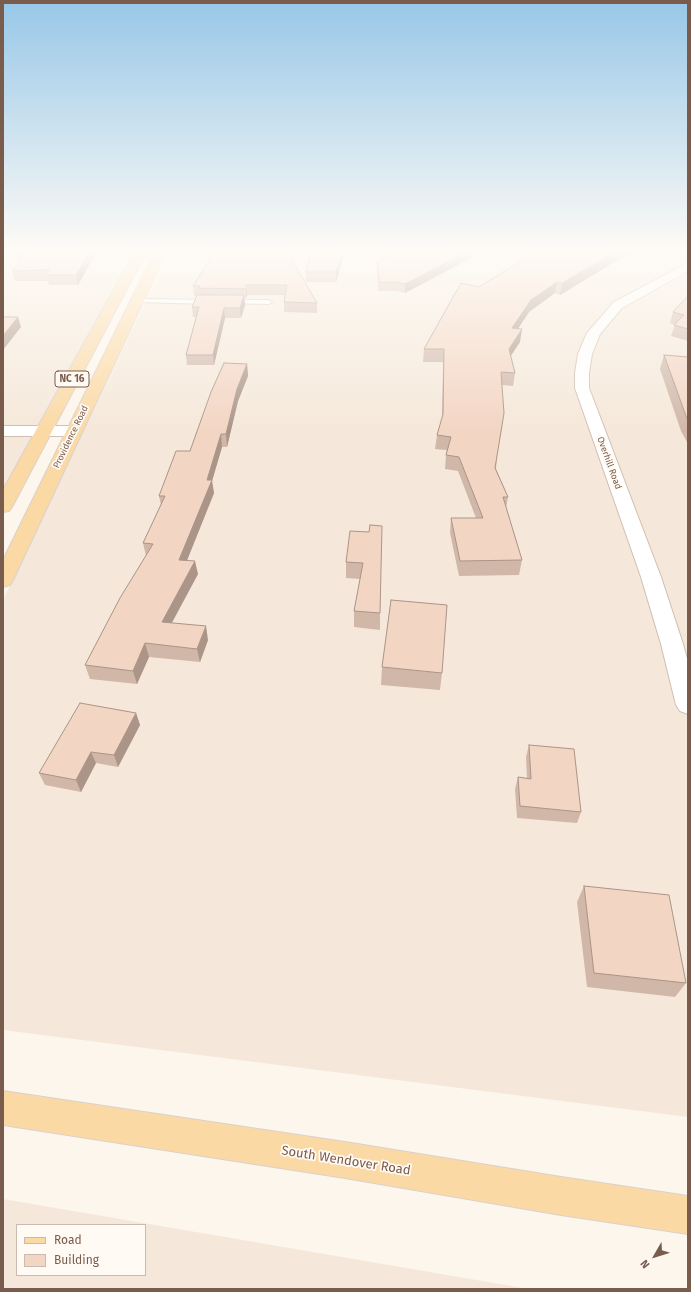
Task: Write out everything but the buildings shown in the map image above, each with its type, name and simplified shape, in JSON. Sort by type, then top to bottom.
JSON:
[{"type":"main road","name":"NC 16","points":[[3,507],[108,311]]},
{"type":"main road","name":"Providence Road","points":[[3,580],[73,431],[132,311]]},
{"type":"main road","name":"South Wendover Road","points":[[3,1108],[345,1160],[577,1199],[688,1215]]},
{"type":"street","name":"Overhill Road","points":[[613,311],[594,333],[585,354],[582,373],[582,388],[651,577],[672,644],[688,705]]},
{"type":"street","points":[[3,431],[73,431]]},
{"type":"shaded area","points":[[3,311],[103,311],[3,493]]},
{"type":"shaded area","points":[[141,311],[688,311],[688,1117],[3,1030],[3,600]]},
{"type":"shaded area","points":[[3,1199],[529,1289],[3,1289]]}]
